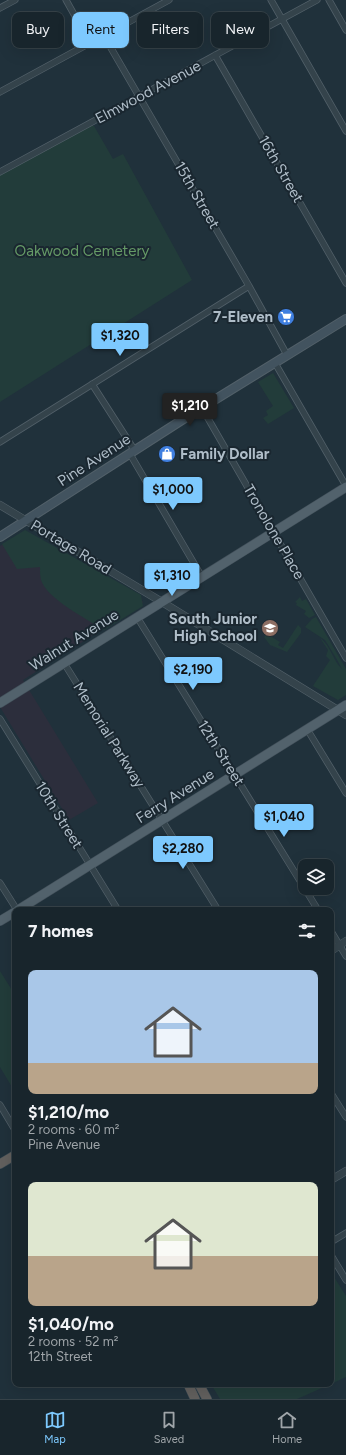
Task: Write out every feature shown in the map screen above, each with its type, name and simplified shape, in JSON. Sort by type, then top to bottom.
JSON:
[{"type":"highway","points":[[0,1164],[12,1156]]},
{"type":"highway","points":[[189,1387],[195,1399]]},
{"type":"highway","points":[[201,1387],[207,1399]]},
{"type":"main road","name":"Pine Avenue","points":[[0,537],[132,452],[346,319]]},
{"type":"main road","name":"Walnut Avenue","points":[[0,703],[346,486]]},
{"type":"main road","name":"Ferry Avenue","points":[[23,907],[307,729],[343,710]]},
{"type":"main road","name":"Ferry Avenue","points":[[0,922],[12,914]]},
{"type":"street","points":[[0,8],[15,0]]},
{"type":"street","points":[[66,0],[73,12]]},
{"type":"street","points":[[129,22],[169,0]]},
{"type":"street","points":[[271,0],[346,131]]},
{"type":"street","name":"Elmwood Avenue","points":[[0,172],[317,0]]},
{"type":"street","points":[[329,0],[346,30]]},
{"type":"street","points":[[0,92],[81,48]]},
{"type":"street","name":"15th Street","points":[[111,48],[249,286],[287,355]]},
{"type":"street","name":"16th Street","points":[[215,55],[346,283]]},
{"type":"street","points":[[0,442],[249,286]]},
{"type":"street","points":[[275,363],[346,486]]},
{"type":"street","points":[[92,384],[202,577]]},
{"type":"street","name":"Tronolone Place","points":[[202,408],[346,658]]},
{"type":"street","name":"Portage Road","points":[[0,505],[343,710]]},
{"type":"street","name":"12th Street","points":[[137,617],[316,907]]},
{"type":"street","name":"Memorial Parkway","points":[[64,663],[216,907]]},
{"type":"street","name":"10th Street","points":[[0,719],[116,907]]},
{"type":"street","points":[[307,729],[346,793]]},
{"type":"street","points":[[0,883],[15,907]]},
{"type":"street","points":[[334,934],[343,943],[346,956]]},
{"type":"street","points":[[334,948],[343,943]]},
{"type":"street","points":[[334,1097],[346,1117]]},
{"type":"street","points":[[0,1106],[12,1125]]},
{"type":"street","points":[[334,1178],[346,1171]]},
{"type":"street","points":[[334,1240],[346,1233]]},
{"type":"street","points":[[334,1261],[346,1280]]},
{"type":"shaded area","points":[[23,532],[28,532],[141,597],[143,603],[23,680],[98,803],[69,820],[0,707],[0,546]]},
{"type":"green space","name":"Oakwood Cemetery","points":[[91,125],[94,126],[113,159],[123,154],[192,280],[0,402],[0,175]]},
{"type":"green space","points":[[273,373],[294,408],[268,424],[263,418],[268,415],[266,411],[273,406],[258,382]]},
{"type":"green space","points":[[25,530],[141,595],[143,606],[104,630],[68,608],[45,587],[41,580],[40,567],[17,569],[2,544]]},
{"type":"green space","points":[[300,597],[302,601],[306,599],[315,615],[309,618],[304,614],[306,611],[296,605],[297,603],[295,602]]},
{"type":"green space","points":[[316,617],[346,669],[346,695],[338,700],[313,686],[330,660],[326,656],[328,650],[320,638],[327,645],[336,662],[342,669],[325,640],[305,627],[312,619]]},
{"type":"green space","points":[[298,625],[301,628],[301,633],[287,652],[270,645],[264,637],[267,634],[280,642],[278,645],[283,648]]},
{"type":"green space","points":[[0,971],[12,990],[12,1087],[0,1067]]},
{"type":"green space","points":[[334,1277],[346,1296],[346,1377],[334,1383]]},
{"type":"green space","points":[[213,1387],[324,1387],[297,1399],[220,1399]]},
{"type":"place","name":"7-Eleven","points":[[286,317]]},
{"type":"place","name":"Family Dollar","points":[[167,454]]},
{"type":"place","name":"South Junior High School","points":[[270,628]]}]
